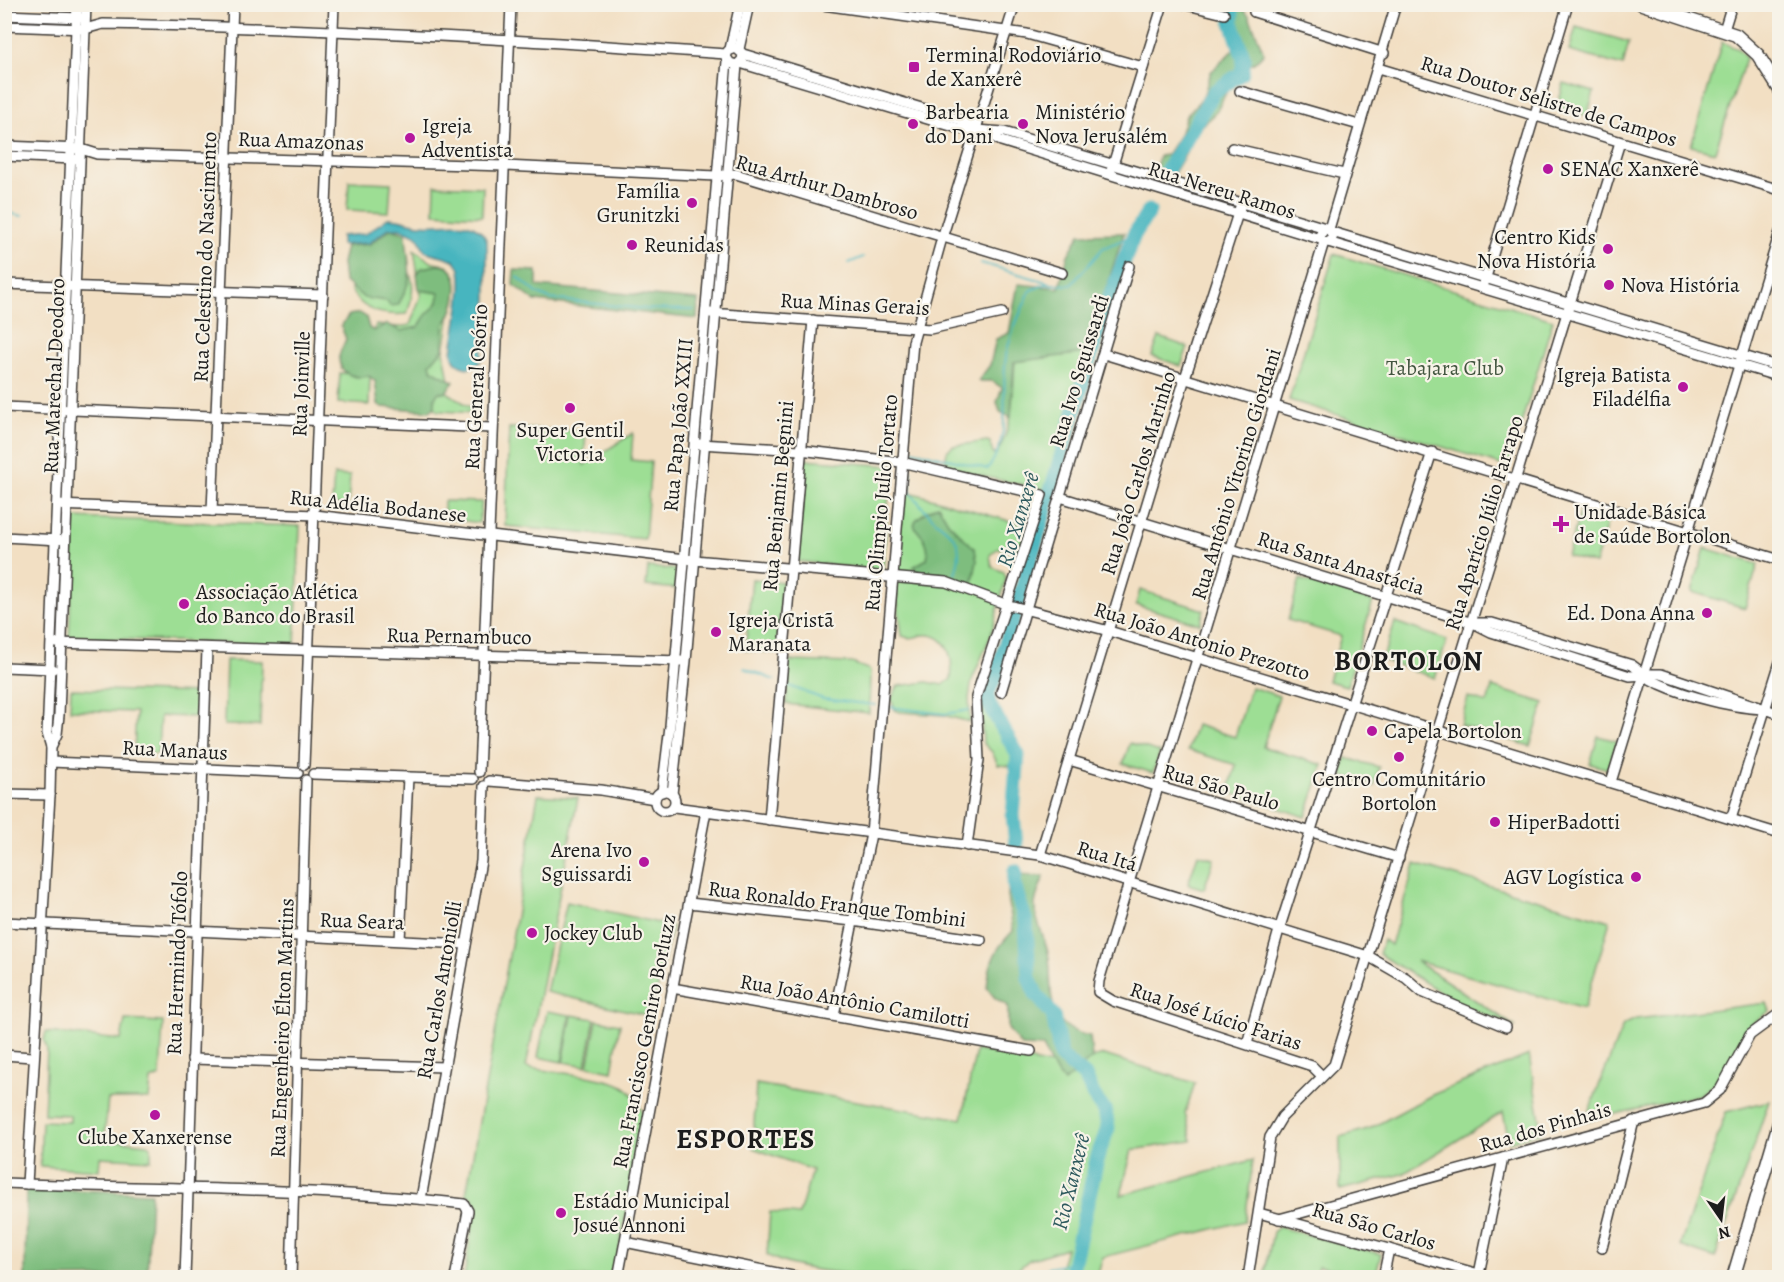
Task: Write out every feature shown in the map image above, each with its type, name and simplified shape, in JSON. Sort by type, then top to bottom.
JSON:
[{"type":"main road","points":[[1642,4],[1736,35],[1758,55],[1779,90]]},
{"type":"main road","points":[[1733,1278],[1779,1120]]},
{"type":"street","name":"Rua Marechal Deodoro","points":[[77,4],[81,24]]},
{"type":"street","name":"Rua Marechal Deodoro","points":[[51,747],[57,734],[59,715],[72,410],[74,334],[71,286],[79,67],[81,24],[86,4]]},
{"type":"street","name":"Rua Celestino do Nascimento","points":[[212,511],[233,4]]},
{"type":"street","name":"Rua Joinville","points":[[301,769],[315,515],[334,4]]},
{"type":"street","name":"Rua General Osório","points":[[476,776],[484,654],[511,4]]},
{"type":"street","name":"Rua Papa João XXIII","points":[[718,214],[716,176],[727,118],[740,4]]},
{"type":"street","name":"Rua Papa João XXIII","points":[[735,56],[749,4]]},
{"type":"street","points":[[816,4],[1027,34],[1143,67]]},
{"type":"street","name":"Rua Olimpio Julio Tortato","points":[[834,1015],[871,834],[902,462],[917,328],[942,238],[1015,4]]},
{"type":"street","points":[[1111,170],[1163,4]]},
{"type":"street","points":[[1183,4],[1224,14]]},
{"type":"street","points":[[1328,230],[1359,125],[1384,52],[1396,4]]},
{"type":"street","points":[[1484,283],[1568,4]]},
{"type":"street","points":[[1724,30],[1732,4]]},
{"type":"street","points":[[1254,12],[1384,52]]},
{"type":"street","points":[[4,15],[81,24]]},
{"type":"street","points":[[28,16],[28,27]]},
{"type":"street","points":[[4,26],[81,24]]},
{"type":"street","name":"Rua Nereu Ramos","points":[[81,24],[232,27],[509,39],[735,56],[924,114],[961,120],[977,131],[1004,132],[1035,147],[1286,223],[1328,230],[1380,246],[1428,266],[1739,360],[1779,377]]},
{"type":"street","name":"Rua Doutor Selistre de Campos","points":[[1378,68],[1779,190]]},
{"type":"street","points":[[1240,91],[1359,125]]},
{"type":"street","name":"Rua Papa João XXIII","points":[[681,661],[679,622],[689,559],[718,214],[727,174],[727,118]]},
{"type":"street","name":"Rua Aparício Júlio Farrapo","points":[[1248,1278],[1270,1137],[1282,1116],[1334,1065],[1620,142]]},
{"type":"street","points":[[4,146],[24,152]]},
{"type":"street","points":[[1232,148],[1344,174]]},
{"type":"street","points":[[4,156],[24,152],[76,154]]},
{"type":"street","name":"Rua Amazonas","points":[[76,154],[505,166]]},
{"type":"street","name":"Rua Arthur Dambroso","points":[[505,166],[716,176],[736,174],[1062,273]]},
{"type":"street","name":"Rua João Carlos Marinho","points":[[1040,855],[1185,378],[1240,209]]},
{"type":"street","name":"Rua Nereu Ramos","points":[[1286,223],[1324,241],[1376,256],[1428,266]]},
{"type":"street","name":"Rua Antônio Vitorino Giordani","points":[[1098,992],[1099,981],[1199,659],[1324,241],[1320,232],[1328,230]]},
{"type":"street","points":[[1611,782],[1779,232]]},
{"type":"street","points":[[1376,256],[1380,246]]},
{"type":"street","name":"Rua Ivo Sguissardi","points":[[967,846],[979,760],[976,697],[1016,607],[1060,497],[1129,266]]},
{"type":"street","points":[[4,284],[323,295]]},
{"type":"street","name":"Rua Marechal Deodoro","points":[[27,1184],[32,1057],[45,924],[51,762],[51,747],[47,733],[58,456],[64,334],[71,286]]},
{"type":"street","name":"Rua Minas Gerais","points":[[710,313],[930,329],[1002,313]]},
{"type":"street","name":"Rua Benjamin Begnini","points":[[769,820],[813,320]]},
{"type":"street","points":[[64,334],[74,334]]},
{"type":"street","points":[[1104,354],[1432,452],[1779,560]]},
{"type":"street","name":"Rua Nereu Ramos","points":[[1739,360],[1779,367]]},
{"type":"street","points":[[62,368],[73,369]]},
{"type":"street","points":[[4,407],[492,428]]},
{"type":"street","points":[[699,444],[800,450],[902,462]]},
{"type":"street","points":[[1247,1044],[1279,930],[1349,704],[1387,596],[1432,452]]},
{"type":"street","points":[[58,456],[70,456]]},
{"type":"street","name":"Rua Ivo Sguissardi","points":[[902,462],[1042,495],[1016,607],[1001,692]]},
{"type":"street","name":"Rua Santa Anastácia","points":[[1060,497],[1473,622],[1491,632],[1522,637],[1558,648],[1596,660],[1630,675],[1644,674],[1659,684],[1688,687],[1719,696],[1746,709],[1765,709],[1779,714]]},
{"type":"street","name":"Rua Adélia Bodanese","points":[[57,505],[315,515],[689,559],[892,576]]},
{"type":"street","points":[[4,537],[66,540]]},
{"type":"street","name":"Rua Papa João XXIII","points":[[663,795],[675,726],[681,661],[689,622],[689,559]]},
{"type":"street","name":"Rua João Antonio Prezotto","points":[[892,576],[946,582],[1016,607],[1109,631],[1779,834]]},
{"type":"street","points":[[53,594],[63,595]]},
{"type":"street","points":[[679,622],[689,622]]},
{"type":"street","name":"Rua Pernambuco","points":[[51,643],[681,661]]},
{"type":"street","name":"Rua Hermindo Tófolo","points":[[185,1278],[207,649]]},
{"type":"street","points":[[1731,819],[1779,662]]},
{"type":"street","points":[[4,667],[61,669]]},
{"type":"street","points":[[48,714],[59,715]]},
{"type":"street","name":"Rua São Paulo","points":[[1069,760],[1399,858]]},
{"type":"street","name":"Rua Manaus","points":[[51,762],[203,770],[301,769]]},
{"type":"street","points":[[310,777],[311,767],[301,769],[301,779],[486,774],[486,784],[663,795],[675,800],[674,807],[666,812],[655,805],[663,795]]},
{"type":"street","name":"Rua Engenheiro Élton Martins","points":[[291,1278],[310,777]]},
{"type":"street","points":[[400,940],[408,777]]},
{"type":"street","name":"Rua Carlos Antoniolli","points":[[421,1199],[481,861],[486,784]]},
{"type":"street","points":[[4,794],[50,795]]},
{"type":"street","name":"Rua Itá","points":[[674,807],[1040,855],[1368,957],[1406,978],[1422,992],[1506,1027]]},
{"type":"street","name":"Rua Francisco Gemiro Borluzz","points":[[618,1278],[706,811]]},
{"type":"street","name":"Rua Ronaldo Franque Tombini","points":[[689,903],[853,921],[981,940]]},
{"type":"street","name":"Rua Seara","points":[[4,922],[466,944]]},
{"type":"street","name":"Rua João Antônio Camilotti","points":[[672,987],[1031,1051]]},
{"type":"street","name":"Rua José Lúcio Farias","points":[[1098,992],[1113,1002],[1312,1066],[1322,1076]]},
{"type":"street","name":"Rua dos Pinhais","points":[[1279,1219],[1712,1099],[1720,1090],[1750,1035],[1779,1013]]},
{"type":"street","points":[[4,1055],[32,1057]]},
{"type":"street","points":[[192,1059],[444,1067]]},
{"type":"street","points":[[1602,1248],[1634,1121]]},
{"type":"street","name":"Rua São Carlos","points":[[1259,1213],[1479,1274],[1503,1158]]},
{"type":"street","points":[[4,1183],[295,1193],[421,1199],[464,1204],[467,1207],[455,1278]]},
{"type":"street","points":[[625,1242],[802,1278]]},
{"type":"street","points":[[1383,1278],[1389,1249]]},
{"type":"green space","points":[[1222,5],[1239,5],[1249,16],[1264,53],[1254,63],[1237,70],[1217,111],[1192,136],[1185,155],[1172,176],[1155,171],[1159,156],[1167,155],[1180,135],[1186,116],[1203,97],[1211,72],[1234,49]]},
{"type":"green space","points":[[1576,27],[1629,42],[1623,66],[1569,51]]},
{"type":"green space","points":[[1722,42],[1738,49],[1746,58],[1715,152],[1691,146]]},
{"type":"green space","points":[[1564,83],[1594,92],[1587,116],[1557,107]]},
{"type":"green space","points":[[349,181],[391,183],[389,212],[347,210]]},
{"type":"green space","points":[[435,185],[483,187],[482,216],[434,213]]},
{"type":"green space","points":[[390,229],[406,233],[410,270],[404,294],[398,305],[390,306],[387,301],[364,298],[344,281],[342,263],[346,246],[370,244]]},
{"type":"green space","points":[[1124,233],[1085,353],[1014,362],[1011,417],[1000,412],[997,402],[1002,388],[992,381],[978,381],[990,365],[996,339],[1009,333],[1018,284],[1059,288],[1068,255],[1080,234]]},
{"type":"green space","points":[[414,250],[433,263],[447,265],[456,276],[444,351],[449,381],[341,368],[339,357],[361,345],[376,325],[399,327],[410,325],[421,295]]},
{"type":"green space","name":"Tabajara Club","points":[[1334,254],[1553,320],[1508,467],[1289,400]]},
{"type":"green space","points":[[438,265],[447,267],[453,272],[457,289],[453,309],[444,324],[443,349],[430,364],[432,370],[454,382],[445,393],[439,392],[435,397],[435,407],[430,411],[382,407],[378,404],[375,381],[369,376],[354,376],[342,368],[339,356],[346,339],[341,326],[349,315],[360,313],[366,317],[369,328],[374,331],[387,324],[401,331],[418,327],[437,303],[439,293],[419,290],[417,274],[422,268]]},
{"type":"green space","points":[[408,269],[413,286],[407,314],[383,313],[368,308],[351,290],[355,278]]},
{"type":"green space","points":[[514,270],[537,271],[537,286],[698,300],[697,319],[535,301],[513,285]]},
{"type":"green space","points":[[1159,337],[1188,347],[1181,366],[1152,356]]},
{"type":"green space","points":[[1085,353],[1047,490],[972,474],[945,464],[947,451],[953,446],[987,441],[990,442],[993,454],[997,453],[1010,419],[1015,359]]},
{"type":"green space","points":[[340,373],[370,375],[369,405],[338,403]]},
{"type":"green space","points":[[444,390],[479,413],[438,411],[432,405],[392,391]]},
{"type":"green space","points":[[509,428],[586,431],[584,465],[633,433],[631,460],[651,462],[645,539],[505,526]]},
{"type":"green space","points":[[805,459],[891,466],[883,571],[796,561]]},
{"type":"green space","points":[[334,475],[350,476],[348,506],[332,504]]},
{"type":"green space","points":[[903,490],[1023,525],[1027,531],[1019,553],[998,548],[990,555],[992,567],[1004,572],[1006,578],[991,635],[972,680],[969,698],[970,722],[943,715],[900,712],[895,710],[891,699],[898,686],[927,682],[943,685],[951,679],[952,673],[949,653],[937,637],[902,636],[895,583]]},
{"type":"green space","points":[[444,501],[482,502],[479,523],[444,518]]},
{"type":"green space","points":[[938,505],[948,522],[975,549],[977,561],[972,586],[922,575],[913,567],[927,559],[925,540],[914,525],[916,520]]},
{"type":"green space","points":[[1580,512],[1608,520],[1595,564],[1567,556]]},
{"type":"green space","name":"Associação Atlética do Banco do Brasil","points":[[74,518],[300,526],[295,646],[69,637]]},
{"type":"green space","points":[[1705,548],[1758,564],[1745,608],[1692,592]]},
{"type":"green space","points":[[648,567],[680,570],[679,589],[646,586]]},
{"type":"green space","points":[[752,579],[783,582],[777,653],[745,650]]},
{"type":"green space","points":[[1300,579],[1373,601],[1347,686],[1328,681],[1341,636],[1288,620]]},
{"type":"green space","points":[[1140,590],[1204,610],[1200,624],[1136,605]]},
{"type":"green space","points":[[1395,622],[1447,640],[1435,678],[1382,660]]},
{"type":"green space","points":[[226,660],[262,661],[260,726],[224,725]]},
{"type":"green space","points":[[789,661],[852,663],[870,670],[869,713],[786,704]]},
{"type":"green space","points":[[1251,687],[1279,696],[1263,747],[1323,765],[1306,817],[1228,792],[1236,765],[1188,750],[1196,725],[1235,737]]},
{"type":"green space","points":[[1492,687],[1544,703],[1530,746],[1460,725],[1468,697],[1487,703]]},
{"type":"green space","points":[[71,689],[199,693],[198,717],[160,716],[158,754],[134,753],[136,712],[70,710]]},
{"type":"green space","points":[[980,698],[1012,748],[1014,759],[1011,766],[998,765],[992,752],[983,743]]},
{"type":"green space","points":[[1598,736],[1617,741],[1608,769],[1590,764]]},
{"type":"green space","points":[[1130,743],[1160,752],[1153,773],[1123,764]]},
{"type":"green space","points":[[1346,758],[1379,767],[1374,786],[1340,775]]},
{"type":"green space","name":"Estádio Municipal Josué Annoni","points":[[538,795],[578,798],[526,1067],[601,1079],[621,1085],[636,1099],[644,1119],[614,1277],[464,1278],[475,1205],[472,1197],[466,1194]]},
{"type":"green space","points":[[1198,854],[1214,859],[1204,889],[1188,884]]},
{"type":"green space","points":[[1415,864],[1610,921],[1584,1009],[1416,961],[1516,1027],[1463,1006],[1379,954],[1383,940],[1391,945]]},
{"type":"green space","points":[[1009,875],[1044,876],[1035,908],[1048,952],[1054,1007],[1058,1017],[1065,1025],[1075,1032],[1090,1036],[1092,1058],[1064,1082],[1051,1065],[1043,1047],[1021,1046],[1008,1029],[1008,1006],[995,998],[987,988],[994,956],[1013,931],[1008,896]]},
{"type":"green space","points":[[567,902],[672,926],[651,1016],[546,992]]},
{"type":"green space","points":[[1767,1003],[1770,1011],[1750,1025],[1728,1069],[1716,1083],[1699,1095],[1585,1121],[1623,1025],[1636,1019]]},
{"type":"green space","points":[[547,1011],[570,1015],[562,1062],[538,1057]]},
{"type":"green space","points":[[572,1015],[595,1019],[586,1066],[563,1062]]},
{"type":"green space","points":[[125,1020],[163,1022],[160,1076],[151,1080],[149,1099],[108,1099],[104,1139],[147,1144],[151,1146],[151,1160],[100,1157],[99,1170],[40,1166],[42,1121],[70,1122],[70,1115],[44,1114],[47,1049],[44,1040],[46,1032],[121,1040]]},
{"type":"green space","points":[[597,1020],[620,1024],[612,1071],[588,1066]]},
{"type":"green space","points":[[976,1050],[1051,1065],[1064,1082],[1092,1058],[1104,1055],[1195,1083],[1185,1113],[1192,1141],[1132,1150],[1121,1195],[1253,1160],[1245,1221],[1103,1257],[1097,1277],[1058,1277],[1066,1248],[1029,1260],[1009,1277],[848,1274],[788,1264],[767,1255],[770,1212],[799,1215],[812,1170],[753,1148],[756,1084],[962,1119]]},
{"type":"green space","points":[[1529,1055],[1542,1132],[1509,1142],[1503,1112],[1403,1174],[1340,1190],[1340,1137],[1371,1128],[1432,1095]]},
{"type":"green space","points":[[1769,1101],[1715,1258],[1680,1246],[1726,1112]]},
{"type":"green space","points":[[26,1188],[151,1193],[147,1277],[25,1278]]},
{"type":"green space","points":[[1279,1227],[1381,1254],[1375,1277],[1318,1266],[1315,1277],[1264,1277],[1273,1232]]},
{"type":"water","points":[[388,218],[420,224],[467,224],[482,232],[487,241],[487,299],[481,361],[477,365],[464,367],[456,362],[452,353],[461,291],[460,268],[456,262],[425,251],[417,236],[400,228],[389,228],[369,243],[341,245],[341,236],[365,234]]},
{"type":"waterway","name":"Rio Xanxerê","points":[[1163,177],[1214,92],[1242,73],[1244,59],[1232,22],[1232,4]]},
{"type":"waterway","name":"Rio Xanxerê","points":[[1016,845],[1013,815],[1018,755],[990,706],[987,695],[997,673],[1103,315],[1134,235],[1149,211]]},
{"type":"waterway","points":[[4,212],[22,216]]},
{"type":"waterway","points":[[912,457],[912,450],[988,469],[996,455],[1004,427],[1008,347],[1030,291],[1045,284],[1071,285],[1103,248],[1134,235]]},
{"type":"waterway","points":[[849,263],[863,257]]},
{"type":"waterway","points":[[981,263],[1050,283]]},
{"type":"waterway","points":[[518,277],[538,294],[550,299],[647,309],[693,310]]},
{"type":"waterway","points":[[911,471],[910,492],[929,514],[950,532],[957,543],[959,556],[955,574]]},
{"type":"waterway","points":[[744,668],[774,680]]},
{"type":"waterway","points":[[787,685],[823,699],[875,705]]},
{"type":"waterway","name":"Rio Xanxerê","points":[[983,707],[990,706]]},
{"type":"waterway","points":[[889,707],[945,714],[969,710]]},
{"type":"waterway","name":"Rio Xanxerê","points":[[1015,871],[1014,885],[1026,922],[1029,978],[1036,994],[1053,1015],[1061,1057],[1085,1076],[1095,1098],[1105,1111],[1108,1128],[1098,1155],[1070,1278]]},
{"type":"waterway","points":[[1033,1278],[1048,1268],[1073,1263]]},
{"type":"place","name":"Terminal Rodoviário de Xanxerê","points":[[914,67]]},
{"type":"place","name":"Barbearia do Dani","points":[[913,124]]},
{"type":"place","name":"Ministério Nova Jerusalém","points":[[1023,124]]},
{"type":"place","name":"Igreja Adventista","points":[[410,138]]},
{"type":"place","name":"SENAC Xanxerê","points":[[1548,169]]},
{"type":"place","name":"Família Grunitzki","points":[[692,203]]},
{"type":"place","name":"Reunidas","points":[[632,245]]},
{"type":"place","name":"Centro Kids Nova História","points":[[1608,249]]},
{"type":"place","name":"Nova História","points":[[1609,285]]},
{"type":"place","name":"Igreja Batista Filadélfia","points":[[1683,387]]},
{"type":"place","name":"Super Gentil Victoria","points":[[570,408]]},
{"type":"place","name":"Unidade Básica de Saúde Bortolon","points":[[1561,524]]},
{"type":"place","name":"Associação Atlética do Banco do Brasil","points":[[184,604]]},
{"type":"place","name":"Ed. Dona Anna","points":[[1707,613]]},
{"type":"place","name":"Igreja Cristã Maranata","points":[[716,632]]},
{"type":"place","name":"Capela Bortolon","points":[[1372,731]]},
{"type":"place","name":"Centro Comunitário Bortolon","points":[[1399,757]]},
{"type":"place","name":"HiperBadotti","points":[[1495,822]]},
{"type":"place","name":"Arena Ivo Sguissardi","points":[[644,862]]},
{"type":"place","name":"AGV Logística","points":[[1636,877]]},
{"type":"place","name":"Jockey Club","points":[[532,933]]},
{"type":"place","name":"Clube Xanxerense","points":[[155,1115]]},
{"type":"place","name":"Estádio Municipal Josué Annoni","points":[[561,1213]]},
{"type":"district","name":"BORTOLON","points":[[1409,661]]},
{"type":"district","name":"ESPORTES","points":[[746,1139]]}]
